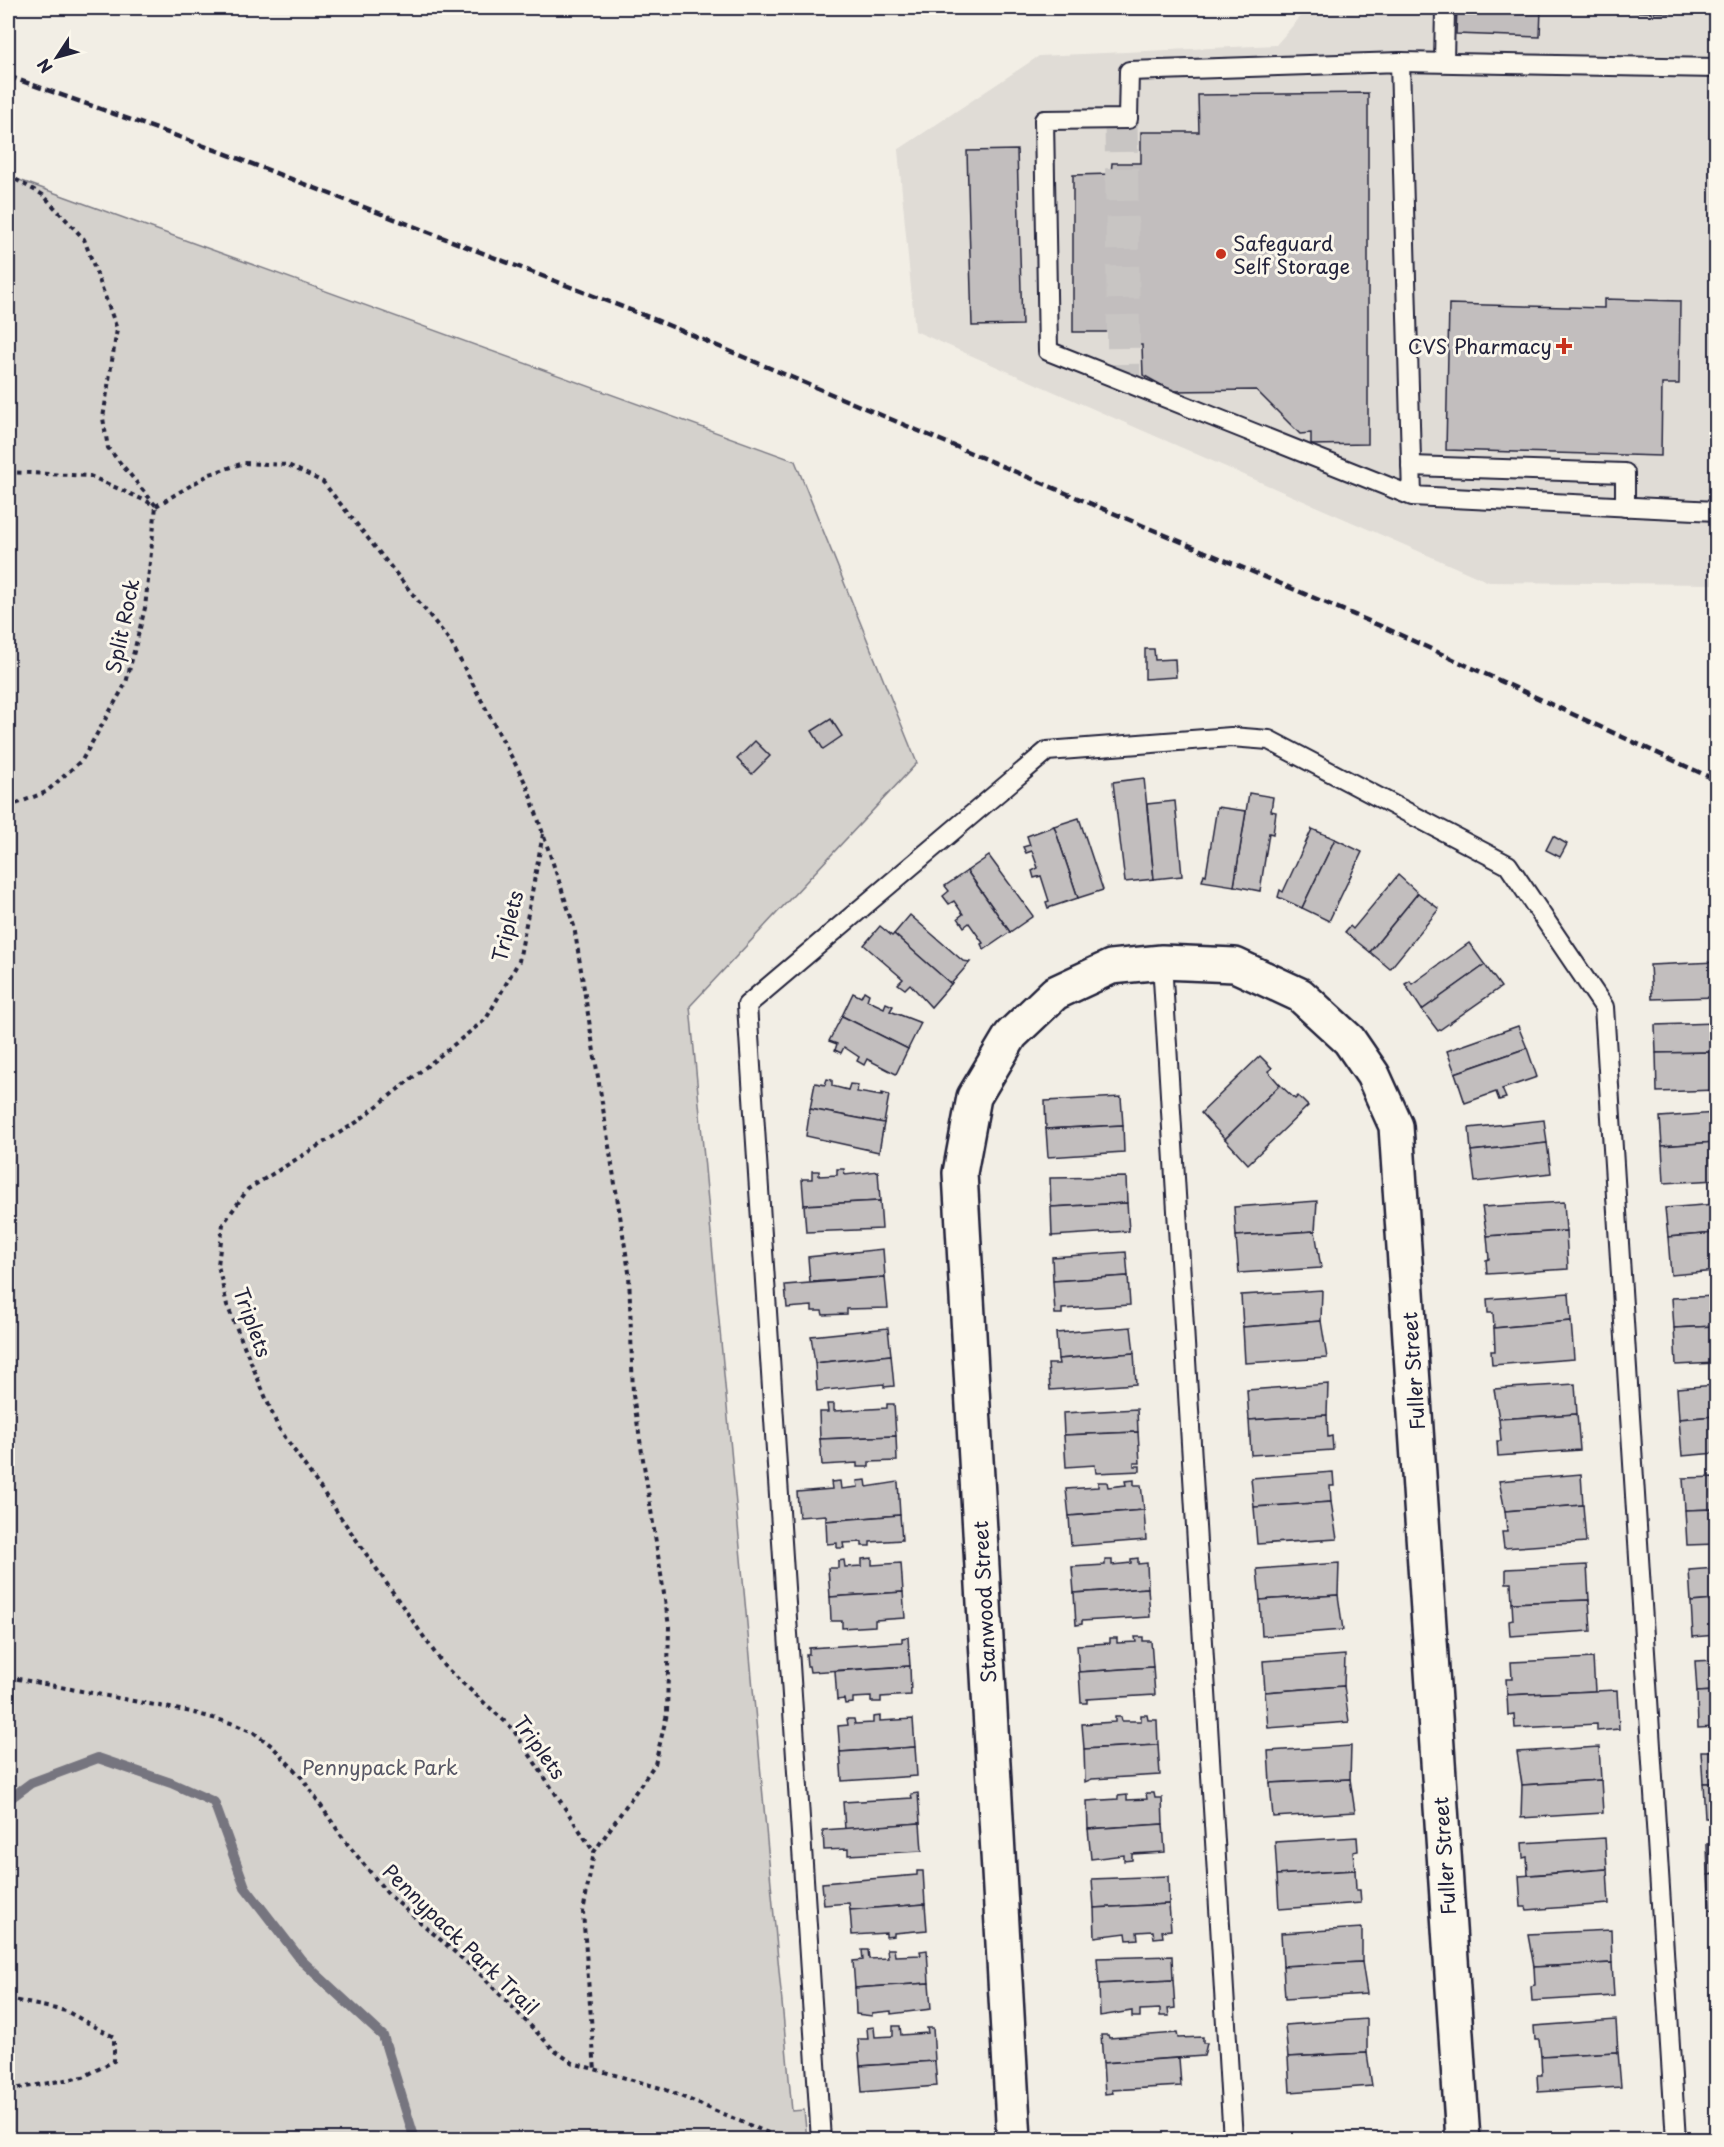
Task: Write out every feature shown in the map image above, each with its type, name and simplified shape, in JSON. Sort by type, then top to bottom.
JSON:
[{"type":"street","name":"Fuller Street","points":[[990,1070],[1011,1035],[1055,993],[1111,967],[1162,962],[1234,965],[1300,995],[1349,1040],[1374,1075],[1396,1126],[1463,2139]]},
{"type":"street","name":"Stanwood Street","points":[[990,1070],[974,1097],[960,1173],[1014,2139]]},
{"type":"lane","points":[[1444,62],[1445,8]]},
{"type":"lane","points":[[1400,62],[1412,496]]},
{"type":"lane","points":[[1716,68],[1400,62],[1128,71],[1128,119],[1044,120],[1048,351],[1412,496],[1716,511]]},
{"type":"lane","points":[[1411,466],[1625,473],[1624,507]]},
{"type":"lane","points":[[821,2139],[747,1005],[1047,751],[1231,737],[1269,741],[1508,865],[1604,1007],[1676,2139]]},
{"type":"lane","points":[[1162,962],[1233,2139]]},
{"type":"path","points":[[8,175],[43,195],[84,239],[117,329],[103,418],[108,448],[156,506]]},
{"type":"path","points":[[156,506],[210,474],[244,463],[288,465],[323,482],[450,641],[527,786],[574,926],[629,1272],[633,1395],[669,1626],[667,1714],[655,1764],[594,1852],[584,1912],[595,2071]]},
{"type":"path","points":[[8,472],[90,476],[156,506]]},
{"type":"path","name":"Split Rock","points":[[8,807],[45,792],[82,760],[126,683],[145,608],[156,506]]},
{"type":"path","name":"Triplets","points":[[543,834],[519,961],[486,1019],[357,1122],[248,1189],[223,1224],[218,1265],[227,1305],[278,1427],[444,1666],[512,1728],[594,1852]]},
{"type":"path","name":"Pennypack Park Trail","points":[[8,1677],[190,1712],[231,1723],[253,1732],[272,1746],[302,1778],[345,1841],[407,1912],[459,1953],[555,2051],[573,2063],[664,2089],[773,2135],[796,2139]]},
{"type":"path","points":[[8,1999],[66,2011],[114,2037],[114,2061],[83,2077],[8,2090]]},
{"type":"shaded area","points":[[1303,8],[1716,8],[1716,584],[1489,582],[915,331],[898,150],[1039,56],[1276,45],[1303,14]]},
{"type":"green space","name":"Pennypack Park","points":[[8,176],[795,461],[917,763],[690,1006],[792,2111],[804,2110],[807,2139],[8,2139]]},
{"type":"building","points":[[1457,8],[1541,8],[1540,37],[1456,34]]},
{"type":"building","points":[[1541,8],[1670,8],[1670,13]]},
{"type":"building","name":"Safeguard Self Storage","points":[[1368,93],[1368,444],[1311,445],[1311,433],[1300,434],[1256,390],[1172,391],[1143,375],[1142,345],[1113,345],[1113,332],[1073,332],[1073,175],[1111,174],[1112,163],[1141,163],[1141,132],[1199,132],[1198,95]]},
{"type":"building","points":[[1017,150],[1022,325],[972,326],[967,151]]},
{"type":"building","name":"CVS Pharmacy","points":[[1604,299],[1680,301],[1679,384],[1662,384],[1661,456],[1446,450],[1449,304],[1604,308]]},
{"type":"building","points":[[1145,649],[1154,649],[1155,660],[1175,659],[1176,677],[1145,679]]},
{"type":"building","points":[[831,719],[842,736],[823,749],[812,731]]},
{"type":"building","points":[[755,741],[770,756],[752,774],[737,759]]},
{"type":"building","points":[[1144,778],[1154,879],[1125,882],[1113,782]]},
{"type":"building","points":[[1249,793],[1273,797],[1271,811],[1276,812],[1273,834],[1269,833],[1260,891],[1234,886]]},
{"type":"building","points":[[1175,801],[1182,876],[1154,879],[1147,804]]},
{"type":"building","points":[[1217,807],[1246,811],[1234,886],[1202,881],[1204,874],[1206,875]]},
{"type":"building","points":[[1079,818],[1103,890],[1078,898],[1054,826]]},
{"type":"building","points":[[1054,826],[1078,898],[1048,908],[1046,902],[1049,901],[1041,876],[1034,878],[1032,871],[1038,868],[1032,851],[1026,853],[1023,847],[1030,845],[1027,836]]},
{"type":"building","points":[[1312,829],[1335,839],[1302,908],[1278,897],[1280,890],[1283,892]]},
{"type":"building","points":[[1553,836],[1567,844],[1560,857],[1546,850]]},
{"type":"building","points":[[1335,839],[1362,852],[1329,921],[1302,908]]},
{"type":"building","points":[[989,856],[1033,916],[1010,932],[967,871]]},
{"type":"building","points":[[967,871],[1010,932],[984,950],[981,944],[983,943],[969,923],[964,927],[958,918],[963,914],[954,901],[949,904],[943,896],[949,891],[945,886]]},
{"type":"building","points":[[1398,875],[1418,893],[1370,952],[1345,932],[1350,926],[1353,929]]},
{"type":"building","points":[[1418,893],[1439,909],[1390,969],[1370,952]]},
{"type":"building","points":[[910,915],[963,961],[970,962],[951,984],[894,934]]},
{"type":"building","points":[[880,926],[892,936],[894,934],[951,984],[931,1007],[910,984],[905,989],[898,984],[903,979],[864,945]]},
{"type":"building","points":[[1469,943],[1485,965],[1422,1010],[1405,984],[1410,981],[1412,984]]},
{"type":"building","points":[[1716,962],[1716,997],[1652,999],[1650,965]]},
{"type":"building","points":[[1485,965],[1501,987],[1438,1031],[1422,1010]]},
{"type":"building","points":[[864,991],[869,994],[867,1000],[884,1008],[886,1003],[893,1006],[890,1011],[921,1023],[908,1049],[842,1016],[853,993],[861,997]]},
{"type":"building","points":[[842,1016],[908,1049],[896,1074],[867,1059],[864,1065],[857,1061],[859,1057],[844,1047],[841,1053],[835,1050],[837,1044],[829,1041]]},
{"type":"building","points":[[1716,1023],[1716,1052],[1656,1053],[1655,1025]]},
{"type":"building","points":[[1518,1026],[1527,1048],[1455,1073],[1447,1051]]},
{"type":"building","points":[[1527,1048],[1537,1077],[1502,1089],[1506,1098],[1499,1100],[1496,1092],[1465,1103],[1455,1073]]},
{"type":"building","points":[[1716,1052],[1716,1090],[1657,1092],[1656,1053]]},
{"type":"building","points":[[1260,1056],[1272,1068],[1268,1071],[1280,1085],[1225,1139],[1201,1113]]},
{"type":"building","points":[[827,1079],[832,1080],[832,1086],[848,1090],[850,1084],[858,1085],[857,1092],[889,1095],[884,1123],[810,1109],[815,1083],[825,1085]]},
{"type":"building","points":[[1280,1085],[1295,1099],[1298,1096],[1308,1106],[1248,1164],[1225,1139]]},
{"type":"building","points":[[1121,1097],[1123,1125],[1046,1129],[1045,1101]]},
{"type":"building","points":[[810,1109],[884,1123],[879,1152],[806,1136]]},
{"type":"building","points":[[1716,1113],[1716,1142],[1662,1146],[1660,1117]]},
{"type":"building","points":[[1544,1120],[1547,1143],[1471,1151],[1469,1128]]},
{"type":"building","points":[[1123,1125],[1124,1152],[1048,1157],[1046,1129]]},
{"type":"building","points":[[1716,1142],[1716,1180],[1664,1183],[1662,1146]]},
{"type":"building","points":[[1547,1143],[1551,1173],[1475,1182],[1471,1151]]},
{"type":"building","points":[[837,1169],[844,1169],[845,1175],[878,1171],[880,1201],[804,1205],[802,1179],[812,1179],[812,1171],[819,1171],[819,1176],[837,1175]]},
{"type":"building","points":[[1126,1177],[1127,1203],[1051,1207],[1050,1178]]},
{"type":"building","points":[[880,1201],[882,1229],[806,1232],[804,1205]]},
{"type":"building","points":[[1317,1201],[1315,1231],[1236,1236],[1234,1207]]},
{"type":"building","points":[[1564,1202],[1566,1231],[1487,1236],[1482,1207]]},
{"type":"building","points":[[1127,1203],[1129,1231],[1052,1236],[1051,1207]]},
{"type":"building","points":[[1716,1204],[1716,1233],[1668,1237],[1665,1208]]},
{"type":"building","points":[[1315,1231],[1321,1268],[1239,1273],[1236,1236]]},
{"type":"building","points":[[1566,1231],[1568,1269],[1487,1274],[1486,1260],[1489,1259],[1487,1236]]},
{"type":"building","points":[[1716,1233],[1716,1271],[1671,1275],[1668,1237]]},
{"type":"building","points":[[883,1249],[885,1277],[810,1282],[808,1257]]},
{"type":"building","points":[[1126,1252],[1128,1276],[1053,1281],[1052,1257]]},
{"type":"building","points":[[1128,1276],[1130,1305],[1062,1309],[1062,1314],[1055,1314],[1053,1281]]},
{"type":"building","points":[[885,1277],[888,1308],[847,1309],[847,1314],[823,1315],[822,1311],[812,1311],[812,1306],[787,1308],[785,1285]]},
{"type":"building","points":[[1322,1290],[1321,1321],[1243,1327],[1241,1295]]},
{"type":"building","points":[[1569,1293],[1571,1321],[1494,1328],[1493,1313],[1488,1313],[1487,1299]]},
{"type":"building","points":[[1716,1296],[1716,1326],[1674,1328],[1672,1298]]},
{"type":"building","points":[[1321,1321],[1327,1358],[1245,1363],[1243,1327]]},
{"type":"building","points":[[1571,1321],[1574,1359],[1492,1365],[1491,1351],[1495,1351],[1494,1328]]},
{"type":"building","points":[[1716,1326],[1716,1363],[1676,1365],[1674,1328]]},
{"type":"building","points":[[1131,1327],[1134,1353],[1058,1359],[1056,1333]]},
{"type":"building","points":[[888,1328],[891,1355],[815,1363],[811,1336]]},
{"type":"building","points":[[1134,1353],[1136,1384],[1050,1390],[1048,1364],[1059,1364],[1058,1359]]},
{"type":"building","points":[[891,1355],[894,1386],[884,1387],[884,1384],[817,1391],[815,1363]]},
{"type":"building","points":[[1328,1384],[1327,1415],[1249,1420],[1247,1390]]},
{"type":"building","points":[[1575,1384],[1577,1414],[1499,1419],[1494,1389]]},
{"type":"building","points":[[1716,1385],[1716,1416],[1679,1419],[1677,1388]]},
{"type":"building","points":[[827,1404],[834,1404],[834,1411],[887,1408],[887,1404],[894,1404],[896,1436],[820,1439],[819,1412],[828,1412]]},
{"type":"building","points":[[1137,1409],[1138,1432],[1064,1435],[1063,1413]]},
{"type":"building","points":[[1577,1414],[1580,1450],[1498,1456],[1497,1441],[1501,1441],[1499,1419]]},
{"type":"building","points":[[1327,1415],[1328,1437],[1332,1436],[1333,1450],[1251,1455],[1249,1420]]},
{"type":"building","points":[[1716,1416],[1716,1453],[1682,1456],[1679,1419]]},
{"type":"building","points":[[1138,1432],[1140,1463],[1134,1463],[1134,1466],[1140,1466],[1140,1471],[1096,1473],[1095,1465],[1066,1467],[1064,1435]]},
{"type":"building","points":[[896,1436],[897,1461],[869,1462],[869,1467],[857,1467],[857,1463],[822,1465],[820,1439]]},
{"type":"building","points":[[1333,1472],[1334,1486],[1330,1486],[1331,1502],[1254,1507],[1251,1478]]},
{"type":"building","points":[[1581,1474],[1583,1505],[1505,1511],[1499,1481]]},
{"type":"building","points":[[1716,1477],[1716,1509],[1685,1510],[1683,1478]]},
{"type":"building","points":[[866,1480],[867,1487],[898,1482],[900,1515],[826,1521],[826,1515],[799,1517],[797,1492],[832,1489],[831,1482],[840,1481],[841,1489],[858,1487],[857,1481]]},
{"type":"building","points":[[1134,1480],[1134,1485],[1141,1485],[1144,1510],[1069,1516],[1066,1489],[1098,1487],[1098,1482],[1107,1482],[1108,1487],[1126,1485],[1125,1481]]},
{"type":"building","points":[[1331,1502],[1337,1539],[1257,1544],[1254,1507]]},
{"type":"building","points":[[1583,1505],[1586,1542],[1504,1548],[1502,1532],[1507,1532],[1505,1511]]},
{"type":"building","points":[[1716,1509],[1716,1544],[1687,1545],[1685,1510]]},
{"type":"building","points":[[1144,1510],[1146,1540],[1071,1546],[1069,1516]]},
{"type":"building","points":[[900,1515],[902,1540],[870,1542],[870,1546],[862,1546],[862,1542],[843,1543],[844,1548],[837,1548],[837,1543],[827,1544],[826,1521]]},
{"type":"building","points":[[872,1558],[872,1565],[901,1563],[903,1592],[830,1597],[828,1568],[838,1568],[838,1561],[844,1560],[845,1567],[862,1566],[862,1559]]},
{"type":"building","points":[[1138,1558],[1138,1564],[1147,1563],[1148,1588],[1074,1593],[1072,1567],[1105,1565],[1105,1560],[1112,1560],[1112,1565],[1131,1563],[1131,1559]]},
{"type":"building","points":[[1339,1563],[1338,1595],[1260,1600],[1257,1569]]},
{"type":"building","points":[[1587,1565],[1589,1600],[1512,1603],[1511,1583],[1506,1583],[1506,1569]]},
{"type":"building","points":[[1716,1568],[1716,1600],[1691,1602],[1689,1570]]},
{"type":"building","points":[[1148,1588],[1150,1617],[1082,1621],[1082,1624],[1076,1625],[1074,1593]]},
{"type":"building","points":[[903,1592],[905,1618],[875,1620],[875,1626],[842,1628],[842,1621],[831,1621],[830,1597]]},
{"type":"building","points":[[1338,1595],[1343,1630],[1262,1636],[1260,1600]]},
{"type":"building","points":[[1589,1600],[1591,1631],[1510,1636],[1509,1621],[1513,1620],[1512,1603]]},
{"type":"building","points":[[1716,1600],[1716,1635],[1693,1637],[1691,1602]]},
{"type":"building","points":[[908,1637],[910,1666],[810,1672],[807,1666],[806,1654],[809,1654],[809,1648],[902,1642],[902,1638]]},
{"type":"building","points":[[1135,1637],[1143,1637],[1143,1641],[1151,1641],[1153,1667],[1079,1672],[1077,1645],[1110,1643],[1110,1638],[1117,1638],[1117,1643],[1136,1642]]},
{"type":"building","points":[[1345,1655],[1344,1686],[1265,1692],[1263,1661]]},
{"type":"building","points":[[1593,1658],[1595,1691],[1507,1695],[1506,1679],[1512,1679],[1511,1662]]},
{"type":"building","points":[[1716,1660],[1716,1691],[1697,1692],[1695,1661]]},
{"type":"building","points":[[910,1666],[911,1695],[881,1697],[881,1702],[871,1702],[871,1697],[853,1698],[853,1703],[845,1704],[844,1699],[837,1700],[835,1671]]},
{"type":"building","points":[[1153,1667],[1155,1695],[1087,1699],[1087,1703],[1081,1703],[1079,1672]]},
{"type":"building","points":[[1344,1686],[1349,1722],[1268,1728],[1265,1692]]},
{"type":"building","points":[[1617,1690],[1619,1729],[1597,1731],[1597,1724],[1515,1728],[1514,1714],[1508,1715],[1507,1695]]},
{"type":"building","points":[[1716,1691],[1716,1727],[1698,1728],[1697,1692]]},
{"type":"building","points":[[1141,1715],[1147,1715],[1148,1720],[1157,1720],[1158,1745],[1084,1749],[1082,1724],[1115,1722],[1115,1717],[1121,1717],[1122,1721],[1141,1721]]},
{"type":"building","points":[[880,1716],[880,1721],[913,1719],[915,1747],[840,1752],[838,1726],[848,1725],[847,1719],[854,1719],[855,1724],[873,1723],[873,1717]]},
{"type":"building","points":[[1158,1745],[1160,1775],[1092,1779],[1085,1782],[1084,1749]]},
{"type":"building","points":[[1351,1746],[1350,1779],[1270,1783],[1268,1751]]},
{"type":"building","points":[[915,1747],[917,1776],[842,1781],[840,1752]]},
{"type":"building","points":[[1599,1747],[1601,1780],[1522,1785],[1517,1752]]},
{"type":"building","points":[[1701,1751],[1716,1751],[1716,1783],[1703,1783]]},
{"type":"building","points":[[1350,1779],[1355,1812],[1273,1817],[1270,1783]]},
{"type":"building","points":[[1601,1780],[1603,1813],[1521,1818],[1522,1785]]},
{"type":"building","points":[[1703,1783],[1716,1783],[1716,1818],[1705,1818]]},
{"type":"building","points":[[918,1793],[920,1823],[845,1829],[843,1802],[912,1798],[911,1794]]},
{"type":"building","points":[[1146,1793],[1154,1793],[1155,1798],[1162,1798],[1163,1824],[1088,1829],[1087,1801],[1118,1799],[1118,1796],[1127,1795],[1127,1800],[1147,1799]]},
{"type":"building","points":[[920,1823],[922,1851],[848,1855],[848,1849],[824,1850],[823,1830]]},
{"type":"building","points":[[1163,1824],[1165,1852],[1132,1854],[1132,1860],[1124,1861],[1124,1855],[1091,1859],[1088,1829]]},
{"type":"building","points":[[1357,1837],[1358,1851],[1353,1852],[1355,1870],[1277,1875],[1275,1842]]},
{"type":"building","points":[[1605,1838],[1607,1869],[1528,1875],[1527,1857],[1523,1858],[1522,1843]]},
{"type":"building","points":[[1716,1843],[1716,1874],[1708,1875],[1707,1844]]},
{"type":"building","points":[[1607,1869],[1609,1904],[1527,1910],[1526,1907],[1521,1907],[1519,1876]]},
{"type":"building","points":[[1355,1870],[1356,1890],[1360,1890],[1361,1903],[1279,1909],[1277,1875]]},
{"type":"building","points":[[917,1871],[923,1871],[925,1904],[850,1910],[849,1903],[824,1905],[822,1883],[917,1875]]},
{"type":"building","points":[[1716,1874],[1716,1910],[1710,1910],[1708,1875]]},
{"type":"building","points":[[1168,1876],[1169,1904],[1094,1908],[1092,1879]]},
{"type":"building","points":[[925,1904],[927,1930],[894,1933],[894,1936],[886,1937],[886,1933],[852,1935],[850,1910]]},
{"type":"building","points":[[1169,1904],[1171,1930],[1162,1931],[1163,1937],[1154,1938],[1153,1931],[1137,1932],[1138,1939],[1127,1940],[1126,1933],[1095,1937],[1094,1908]]},
{"type":"building","points":[[1362,1928],[1362,1962],[1283,1966],[1281,1933]]},
{"type":"building","points":[[1611,1930],[1612,1963],[1534,1967],[1528,1934]]},
{"type":"building","points":[[1713,1935],[1716,1935],[1716,1968],[1715,1968]]},
{"type":"building","points":[[887,1949],[894,1949],[895,1956],[921,1955],[920,1951],[927,1950],[929,1983],[855,1988],[853,1961],[863,1960],[862,1950],[868,1950],[869,1959],[888,1958]]},
{"type":"building","points":[[1172,1956],[1173,1980],[1099,1984],[1097,1958]]},
{"type":"building","points":[[1362,1962],[1367,1994],[1285,1999],[1283,1966]]},
{"type":"building","points":[[1612,1963],[1614,1996],[1532,2001],[1531,1986],[1535,1985],[1534,1967]]},
{"type":"building","points":[[1173,1980],[1175,2008],[1168,2009],[1169,2016],[1160,2016],[1160,2009],[1140,2010],[1140,2017],[1132,2017],[1132,2011],[1100,2016],[1099,1984]]},
{"type":"building","points":[[929,1983],[931,2009],[891,2014],[891,2011],[872,2013],[872,2016],[856,2014],[855,1988]]},
{"type":"building","points":[[1367,2019],[1367,2053],[1288,2057],[1285,2025]]},
{"type":"building","points":[[1616,2020],[1618,2052],[1541,2056],[1539,2040],[1535,2040],[1534,2026]]},
{"type":"building","points":[[893,2026],[900,2026],[901,2035],[928,2033],[927,2028],[933,2028],[935,2061],[860,2066],[858,2039],[868,2039],[867,2028],[874,2027],[875,2037],[893,2036]]},
{"type":"building","points":[[1177,2033],[1178,2038],[1203,2037],[1203,2043],[1207,2043],[1204,2056],[1103,2063],[1101,2035],[1108,2035],[1109,2038]]},
{"type":"building","points":[[1618,2052],[1621,2087],[1538,2092],[1537,2075],[1542,2075],[1541,2056]]},
{"type":"building","points":[[1367,2053],[1372,2086],[1290,2092],[1288,2057]]},
{"type":"building","points":[[1179,2058],[1181,2086],[1112,2090],[1113,2093],[1105,2094],[1103,2063]]},
{"type":"building","points":[[935,2061],[937,2086],[862,2092],[860,2066]]},
{"type":"waterway","points":[[8,1800],[31,1783],[98,1758],[171,1783],[214,1802],[245,1887],[302,1961],[383,2036],[415,2140]]},
{"type":"tunnel","points":[[1121,119],[1124,381]]},
{"type":"railway","points":[[8,76],[224,153],[656,320],[1383,627],[1716,780]]},
{"type":"place","name":"Safeguard Self Storage","points":[[1221,254]]},
{"type":"place","name":"CVS Pharmacy","points":[[1564,346]]}]
